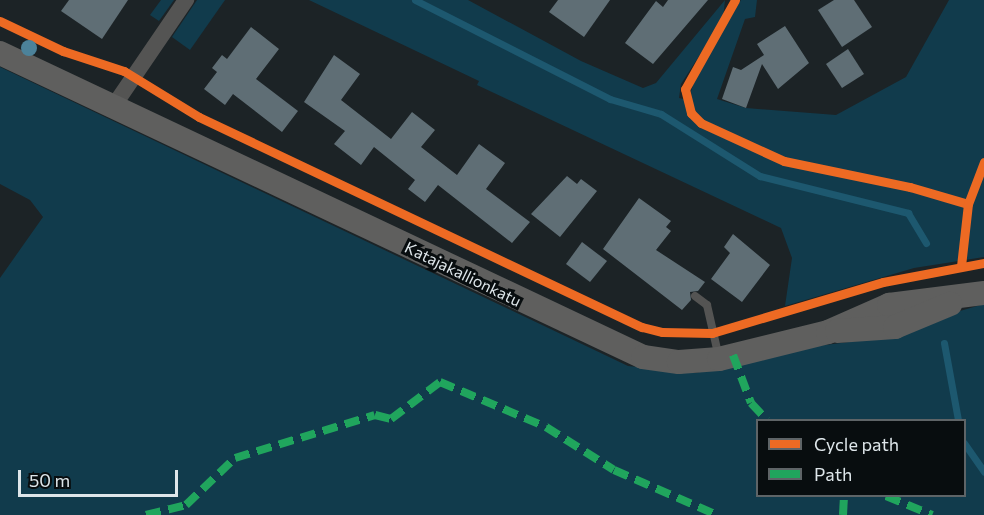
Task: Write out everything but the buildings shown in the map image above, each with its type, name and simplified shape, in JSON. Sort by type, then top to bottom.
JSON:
[{"type":"street","points":[[113,107],[186,0]]},
{"type":"street","name":"Katajakallionkatu","points":[[0,53],[630,353],[679,362],[719,358],[828,332],[889,305],[975,295]]},
{"type":"lane","points":[[695,296],[707,305],[719,358]]},
{"type":"shaded area","points":[[161,0],[174,0],[159,21],[150,15]]},
{"type":"shaded area","points":[[197,0],[225,0],[190,50],[172,37]]},
{"type":"shaded area","points":[[309,0],[468,0],[581,61],[643,88],[656,83],[725,0],[723,19],[681,84],[679,98],[692,101],[691,91],[697,74],[741,0],[757,0],[755,17],[745,19],[717,99],[746,108],[836,115],[906,77],[949,0],[984,0],[984,257],[914,268],[785,306],[792,258],[781,228],[477,85],[479,81]]},
{"type":"shaded area","points":[[0,67],[628,366],[695,373],[817,346],[857,341],[984,304],[984,515],[0,515],[0,278],[43,217],[30,200],[0,184]]},
{"type":"waterway","points":[[415,0],[610,99],[661,114],[760,176],[908,213],[926,243]]},
{"type":"waterway","points":[[944,343],[958,419]]},
{"type":"waterway","points":[[966,446],[984,472]]},
{"type":"marked path","points":[[733,355],[751,403],[766,419]]},
{"type":"marked path","points":[[146,515],[186,505],[235,458],[375,415],[391,419],[440,382],[546,427],[614,470],[717,515]]},
{"type":"marked path","points":[[843,515],[844,497]]},
{"type":"marked path","points":[[888,497],[932,515]]},
{"type":"cycle path","points":[[735,0],[685,89],[691,113],[701,123],[784,161],[910,187],[968,204]]},
{"type":"cycle path","points":[[0,21],[63,51],[124,71],[199,117],[642,327],[662,332],[712,333],[883,282],[984,263]]},
{"type":"cycle path","points":[[961,266],[968,204],[984,162]]}]
